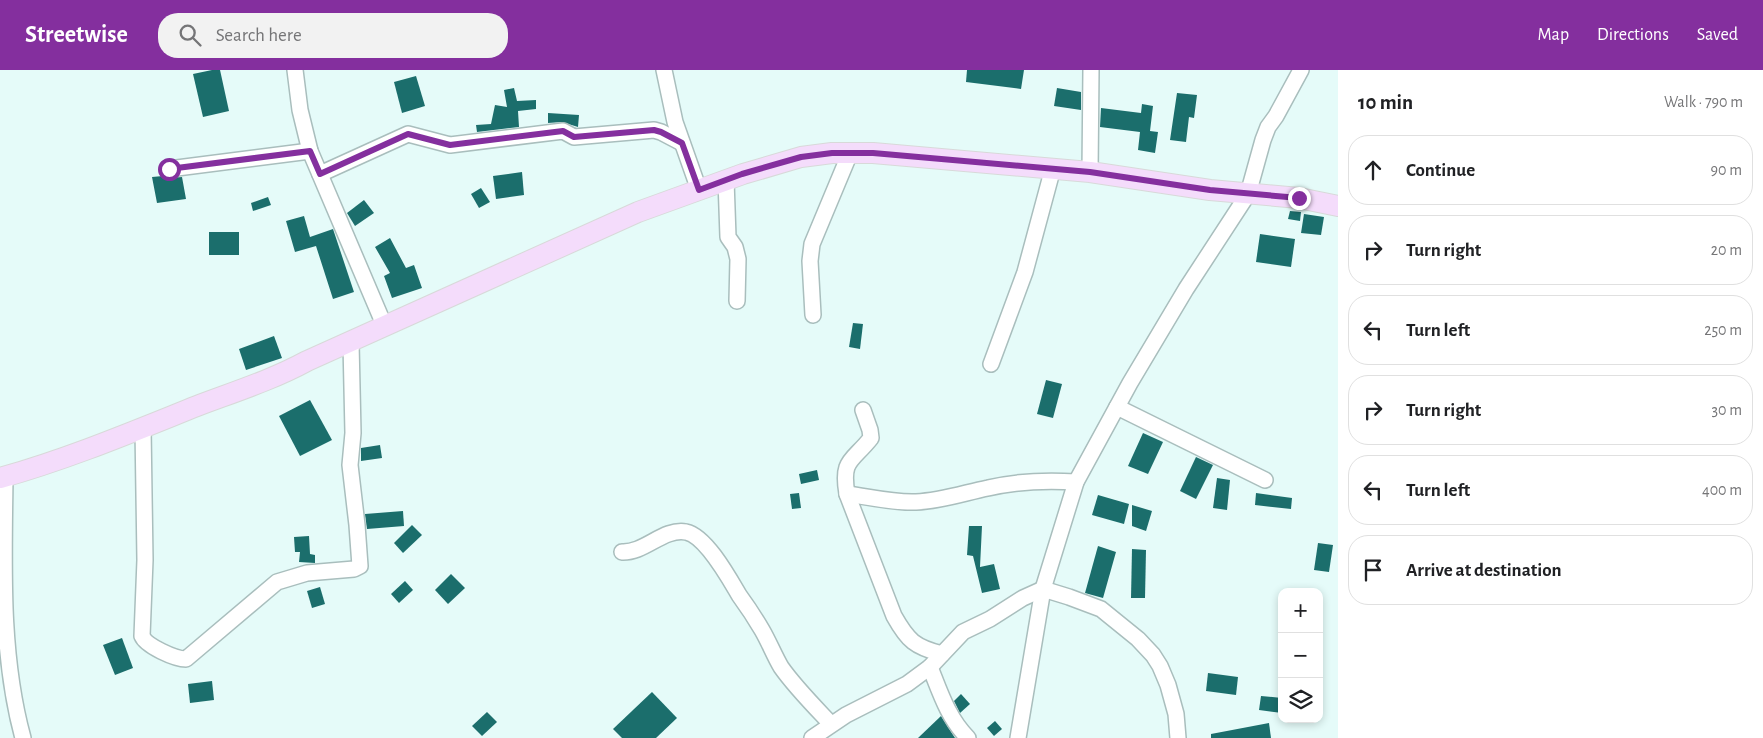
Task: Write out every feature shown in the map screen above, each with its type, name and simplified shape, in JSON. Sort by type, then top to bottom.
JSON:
[{"type":"main road","points":[[3,477],[84,452],[281,375],[629,216],[726,180],[801,157],[832,153],[873,153],[1053,168],[1210,190],[1299,198],[1338,206]]},
{"type":"street","points":[[295,70],[300,110],[310,151],[385,327]]},
{"type":"street","points":[[664,70],[675,122],[699,190]]},
{"type":"street","points":[[1090,172],[1091,70]]},
{"type":"street","points":[[1018,738],[1042,589],[1076,482],[1117,407],[1186,289],[1248,194],[1258,154],[1266,133],[1301,70]]},
{"type":"street","points":[[320,174],[408,134],[450,145],[563,131],[574,137],[654,130],[682,143]]},
{"type":"street","points":[[169,169],[310,151]]},
{"type":"street","points":[[812,315],[810,261],[812,244],[850,153]]},
{"type":"street","points":[[991,364],[1026,272],[1053,168]]},
{"type":"street","points":[[726,180],[728,237],[735,247],[738,259],[737,301]]},
{"type":"street","points":[[143,428],[145,560],[142,636],[147,643],[162,651],[181,659],[186,659],[277,582],[307,573],[354,570],[360,566],[350,464],[353,433],[351,343]]},
{"type":"street","points":[[1117,407],[1265,480]]},
{"type":"street","points":[[863,410],[871,438],[847,464],[845,474],[847,494],[899,626],[918,647],[942,654]]},
{"type":"street","points":[[3,477],[4,577],[2,612],[11,699],[23,738]]},
{"type":"street","points":[[847,494],[893,501],[916,502],[940,500],[985,488],[1022,481],[1053,480],[1076,482]]},
{"type":"street","points":[[622,552],[640,549],[676,532],[688,532],[699,540],[716,558],[729,577],[763,631],[782,667],[831,724]]},
{"type":"street","points":[[812,738],[831,724],[907,684],[930,667],[963,632],[1042,589],[1101,609],[1138,639],[1153,655],[1168,685],[1176,714],[1178,738]]},
{"type":"street","points":[[930,667],[950,716],[956,726],[968,738]]},
{"type":"building","points":[[220,70],[229,111],[203,117],[193,74]]},
{"type":"building","points":[[967,70],[1024,70],[1021,89],[966,82]]},
{"type":"building","points":[[416,76],[425,106],[402,113],[394,82]]},
{"type":"building","points":[[514,88],[517,101],[536,100],[536,109],[518,111],[519,127],[477,132],[476,125],[491,124],[495,105],[507,107],[504,90]]},
{"type":"building","points":[[1057,88],[1081,92],[1081,110],[1054,106]]},
{"type":"building","points":[[1177,93],[1197,95],[1194,118],[1189,117],[1186,142],[1170,140]]},
{"type":"building","points":[[1142,104],[1153,106],[1150,131],[1158,132],[1155,153],[1138,150],[1140,132],[1100,127],[1101,108],[1141,113]]},
{"type":"building","points":[[548,113],[579,115],[578,127],[562,122],[548,123]]},
{"type":"building","points":[[522,172],[524,195],[496,199],[493,176]]},
{"type":"building","points":[[163,176],[170,178],[182,177],[186,199],[157,203],[152,177]]},
{"type":"building","points":[[481,188],[490,202],[479,208],[471,194]]},
{"type":"building","points":[[268,197],[271,205],[253,211],[251,203]]},
{"type":"building","points":[[364,200],[374,213],[355,226],[347,213]]},
{"type":"building","points":[[1290,211],[1301,212],[1300,221],[1288,219]]},
{"type":"building","points":[[1304,214],[1324,217],[1321,235],[1301,233]]},
{"type":"building","points":[[304,216],[310,237],[333,229],[354,292],[333,299],[316,246],[295,252],[286,221]]},
{"type":"building","points":[[209,232],[239,232],[239,255],[209,255]]},
{"type":"building","points":[[1260,234],[1295,239],[1291,267],[1256,262]]},
{"type":"building","points":[[390,238],[406,268],[414,265],[422,288],[392,298],[384,276],[390,273],[375,247]]},
{"type":"building","points":[[853,323],[863,324],[860,349],[849,347]]},
{"type":"building","points":[[274,336],[282,358],[246,370],[239,349]]},
{"type":"building","points":[[1046,380],[1062,384],[1053,418],[1037,414]]},
{"type":"building","points":[[310,400],[332,440],[300,456],[279,416]]},
{"type":"building","points":[[1143,433],[1163,442],[1148,474],[1128,466]]},
{"type":"building","points":[[380,445],[382,458],[361,461],[361,448]]},
{"type":"building","points":[[1196,457],[1213,465],[1196,499],[1180,491]]},
{"type":"building","points":[[817,470],[819,480],[801,484],[799,474]]},
{"type":"building","points":[[1217,478],[1230,480],[1227,510],[1213,508]]},
{"type":"building","points":[[799,493],[801,508],[792,509],[790,494]]},
{"type":"building","points":[[1256,493],[1292,498],[1291,509],[1255,505]]},
{"type":"building","points":[[1098,495],[1129,504],[1124,524],[1092,515]]},
{"type":"building","points":[[1132,505],[1152,511],[1146,531],[1132,526]]},
{"type":"building","points":[[403,511],[404,526],[367,529],[365,514]]},
{"type":"building","points":[[412,525],[422,535],[403,553],[394,543]]},
{"type":"building","points":[[969,526],[982,526],[980,567],[994,564],[1000,589],[982,593],[973,556],[967,555]]},
{"type":"building","points":[[309,536],[310,554],[315,555],[315,563],[299,562],[300,552],[295,552],[294,537]]},
{"type":"building","points":[[1318,543],[1333,545],[1329,572],[1314,570]]},
{"type":"building","points":[[1098,546],[1116,552],[1103,598],[1085,593]]},
{"type":"building","points":[[1132,549],[1146,550],[1145,598],[1131,598]]},
{"type":"building","points":[[451,574],[465,588],[448,604],[435,590]]},
{"type":"building","points":[[405,581],[413,590],[399,603],[391,594]]},
{"type":"building","points":[[320,587],[325,604],[312,608],[307,591]]},
{"type":"building","points":[[122,638],[133,668],[115,675],[103,645]]},
{"type":"building","points":[[1208,673],[1238,677],[1236,695],[1206,691]]},
{"type":"building","points":[[212,681],[214,700],[190,703],[188,684]]},
{"type":"building","points":[[652,692],[677,718],[656,738],[622,738],[613,729]]},
{"type":"building","points":[[961,694],[970,704],[960,713],[954,701]]},
{"type":"building","points":[[1261,696],[1278,698],[1278,712],[1259,710]]},
{"type":"building","points":[[487,712],[497,722],[482,736],[472,726]]},
{"type":"building","points":[[941,716],[955,738],[918,738]]},
{"type":"building","points":[[995,721],[1002,729],[994,736],[987,728]]},
{"type":"building","points":[[1269,723],[1271,738],[1211,738],[1211,734]]},
{"type":"route","points":[[169,169],[310,151],[320,174],[408,134],[450,145],[563,131],[568,132],[574,137],[654,130],[682,143],[699,190],[742,174],[801,157],[832,153],[873,153],[1090,172],[1210,190],[1299,198]]}]
